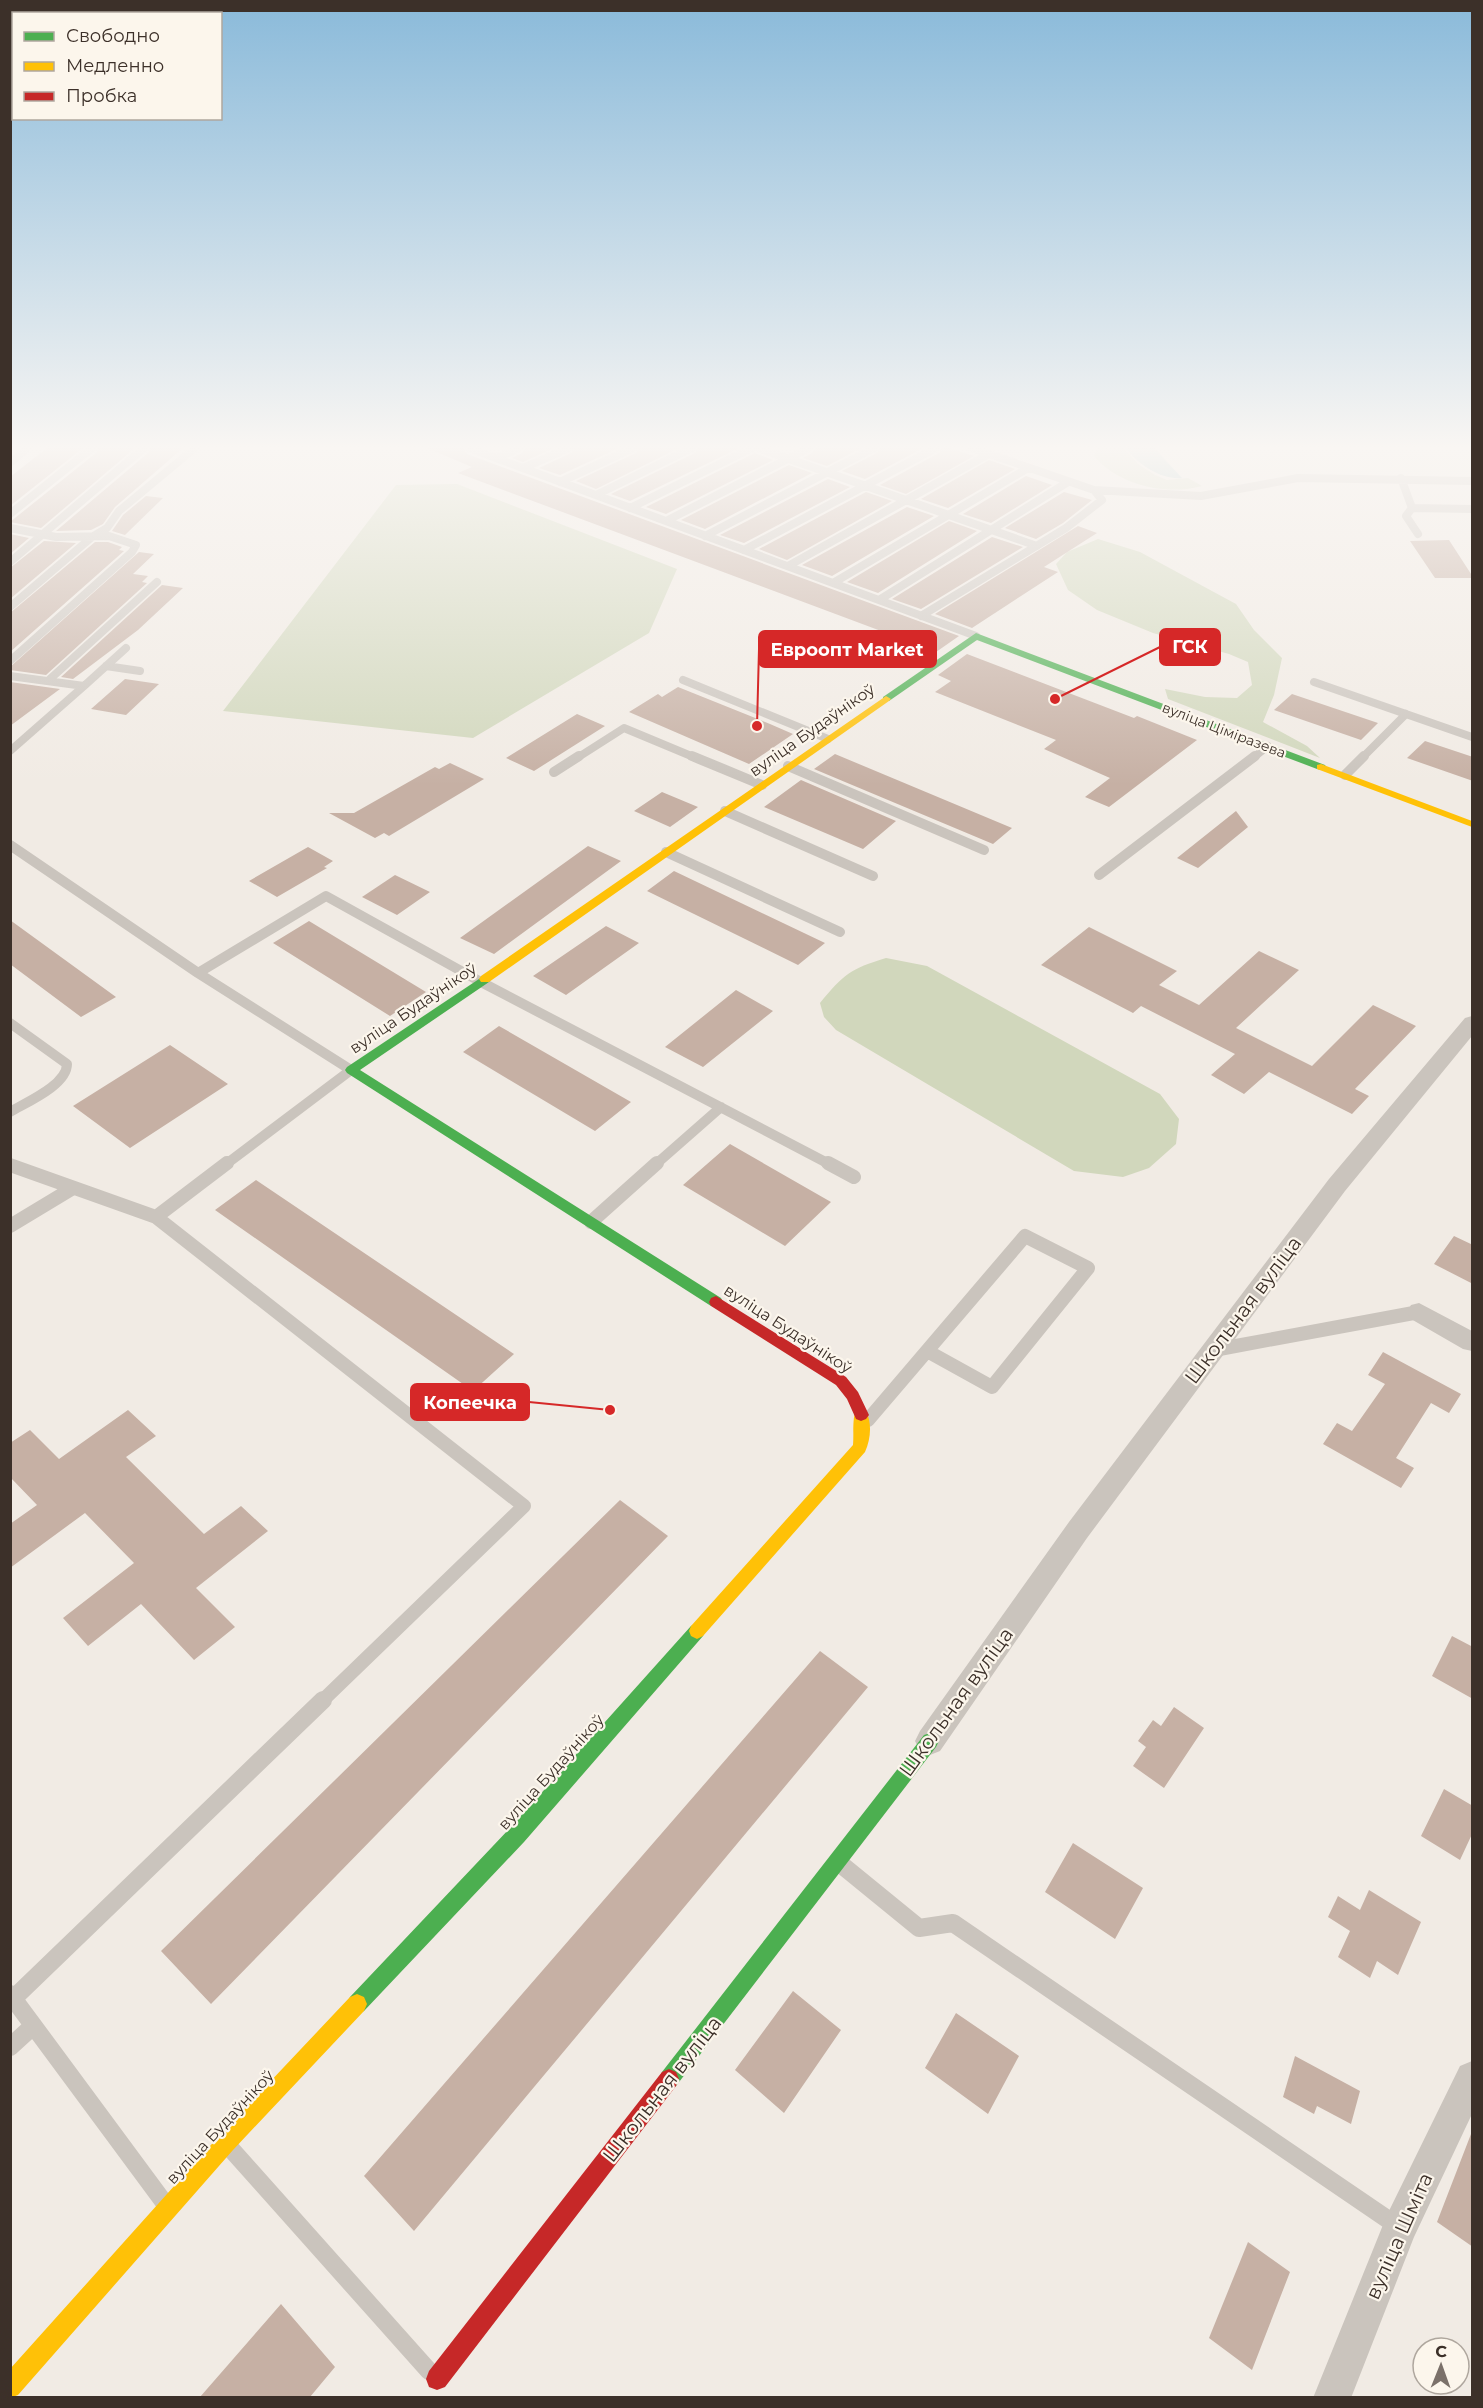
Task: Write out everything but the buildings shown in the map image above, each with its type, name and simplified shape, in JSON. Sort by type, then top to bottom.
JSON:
[{"type":"street","name":"вуліца Будаўнікоў","points":[[10,2387],[226,2143],[517,1835],[860,1447],[863,1437],[863,1425],[857,1401],[841,1382],[351,1070],[481,982],[976,636]]},
{"type":"street","name":"вуліца Ціміразева","points":[[976,636],[1473,824]]},
{"type":"street","name":"Школьная вуліца","points":[[437,2379],[839,1862],[930,1741],[1078,1530],[1337,1185],[1473,1023]]},
{"type":"street","points":[[1419,1312],[1473,1342]]},
{"type":"street","name":"вуліца Шміта","points":[[1332,2397],[1400,2228],[1473,2078]]},
{"type":"lane","points":[[10,607],[65,560]]},
{"type":"lane","points":[[10,661],[123,560]]},
{"type":"lane","points":[[773,560],[976,636]]},
{"type":"lane","points":[[788,566],[798,560]]},
{"type":"lane","points":[[833,583],[872,560]]},
{"type":"lane","points":[[879,600],[943,560]]},
{"type":"lane","points":[[921,616],[1013,560]]},
{"type":"lane","points":[[50,680],[157,582]]},
{"type":"lane","points":[[10,751],[126,648]]},
{"type":"lane","points":[[106,666],[140,671]]},
{"type":"lane","points":[[10,676],[84,686]]},
{"type":"lane","points":[[683,680],[828,739]]},
{"type":"lane","points":[[1314,682],[1473,737]]},
{"type":"lane","points":[[1345,775],[1406,714]]},
{"type":"lane","points":[[554,772],[624,728],[762,785]]},
{"type":"lane","points":[[1099,875],[1268,746]]},
{"type":"lane","points":[[788,766],[984,850]]},
{"type":"lane","points":[[725,811],[873,876]]},
{"type":"lane","points":[[10,845],[51,870],[198,973],[351,1070],[156,1217]]},
{"type":"lane","points":[[666,852],[840,932]]},
{"type":"lane","points":[[198,973],[326,896],[481,982],[854,1177]]},
{"type":"lane","points":[[10,1023],[67,1064],[67,1071],[62,1080],[10,1112]]},
{"type":"lane","points":[[591,1222],[721,1107]]},
{"type":"lane","points":[[10,1165],[156,1217],[524,1506],[12,1996],[168,2209]]},
{"type":"lane","points":[[10,1226],[73,1188]]},
{"type":"lane","points":[[863,1425],[1025,1236],[1088,1268],[992,1387],[927,1351]]},
{"type":"lane","points":[[1213,1351],[1419,1312]]},
{"type":"lane","points":[[839,1862],[919,1928],[953,1923],[1400,2228]]},
{"type":"lane","points":[[10,2047],[33,2026]]},
{"type":"lane","points":[[226,2143],[437,2379],[423,2397]]},
{"type":"green space","points":[[338,560],[655,560],[677,569],[649,633],[473,738],[223,711]]},
{"type":"green space","points":[[1059,560],[1155,560],[1236,604],[1254,630],[1282,658],[1274,695],[1263,722],[1307,746],[1320,758],[1168,699],[1165,689],[1205,697],[1237,698],[1252,685],[1248,662],[1229,654],[1153,633],[1097,610],[1068,590],[1056,564]]},
{"type":"green space","points":[[886,958],[927,966],[1160,1094],[1179,1119],[1176,1144],[1149,1168],[1123,1177],[1074,1171],[836,1030],[824,1017],[820,1003],[848,974]]},
{"type":"traffic: fast","points":[[886,699],[976,636],[1321,767]]},
{"type":"traffic: fast","points":[[485,979],[351,1070],[716,1302]]},
{"type":"traffic: fast","points":[[357,2004],[517,1835],[697,1631]]},
{"type":"traffic: fast","points":[[669,2079],[930,1741]]},
{"type":"traffic: slow","points":[[485,979],[886,699]]},
{"type":"traffic: slow","points":[[1321,767],[1472,824]]},
{"type":"traffic: slow","points":[[697,1631],[860,1447],[863,1428],[861,1415]]},
{"type":"traffic: slow","points":[[10,2387],[226,2143],[357,2004]]},
{"type":"traffic: jam","points":[[716,1302],[841,1381],[853,1396],[861,1415]]},
{"type":"traffic: jam","points":[[437,2379],[669,2079]]},
{"type":"place","name":"ГСК","points":[[1055,699]]},
{"type":"place","name":"Евроопт Market","points":[[757,726]]},
{"type":"place","name":"Копеечка","points":[[610,1410]]}]
